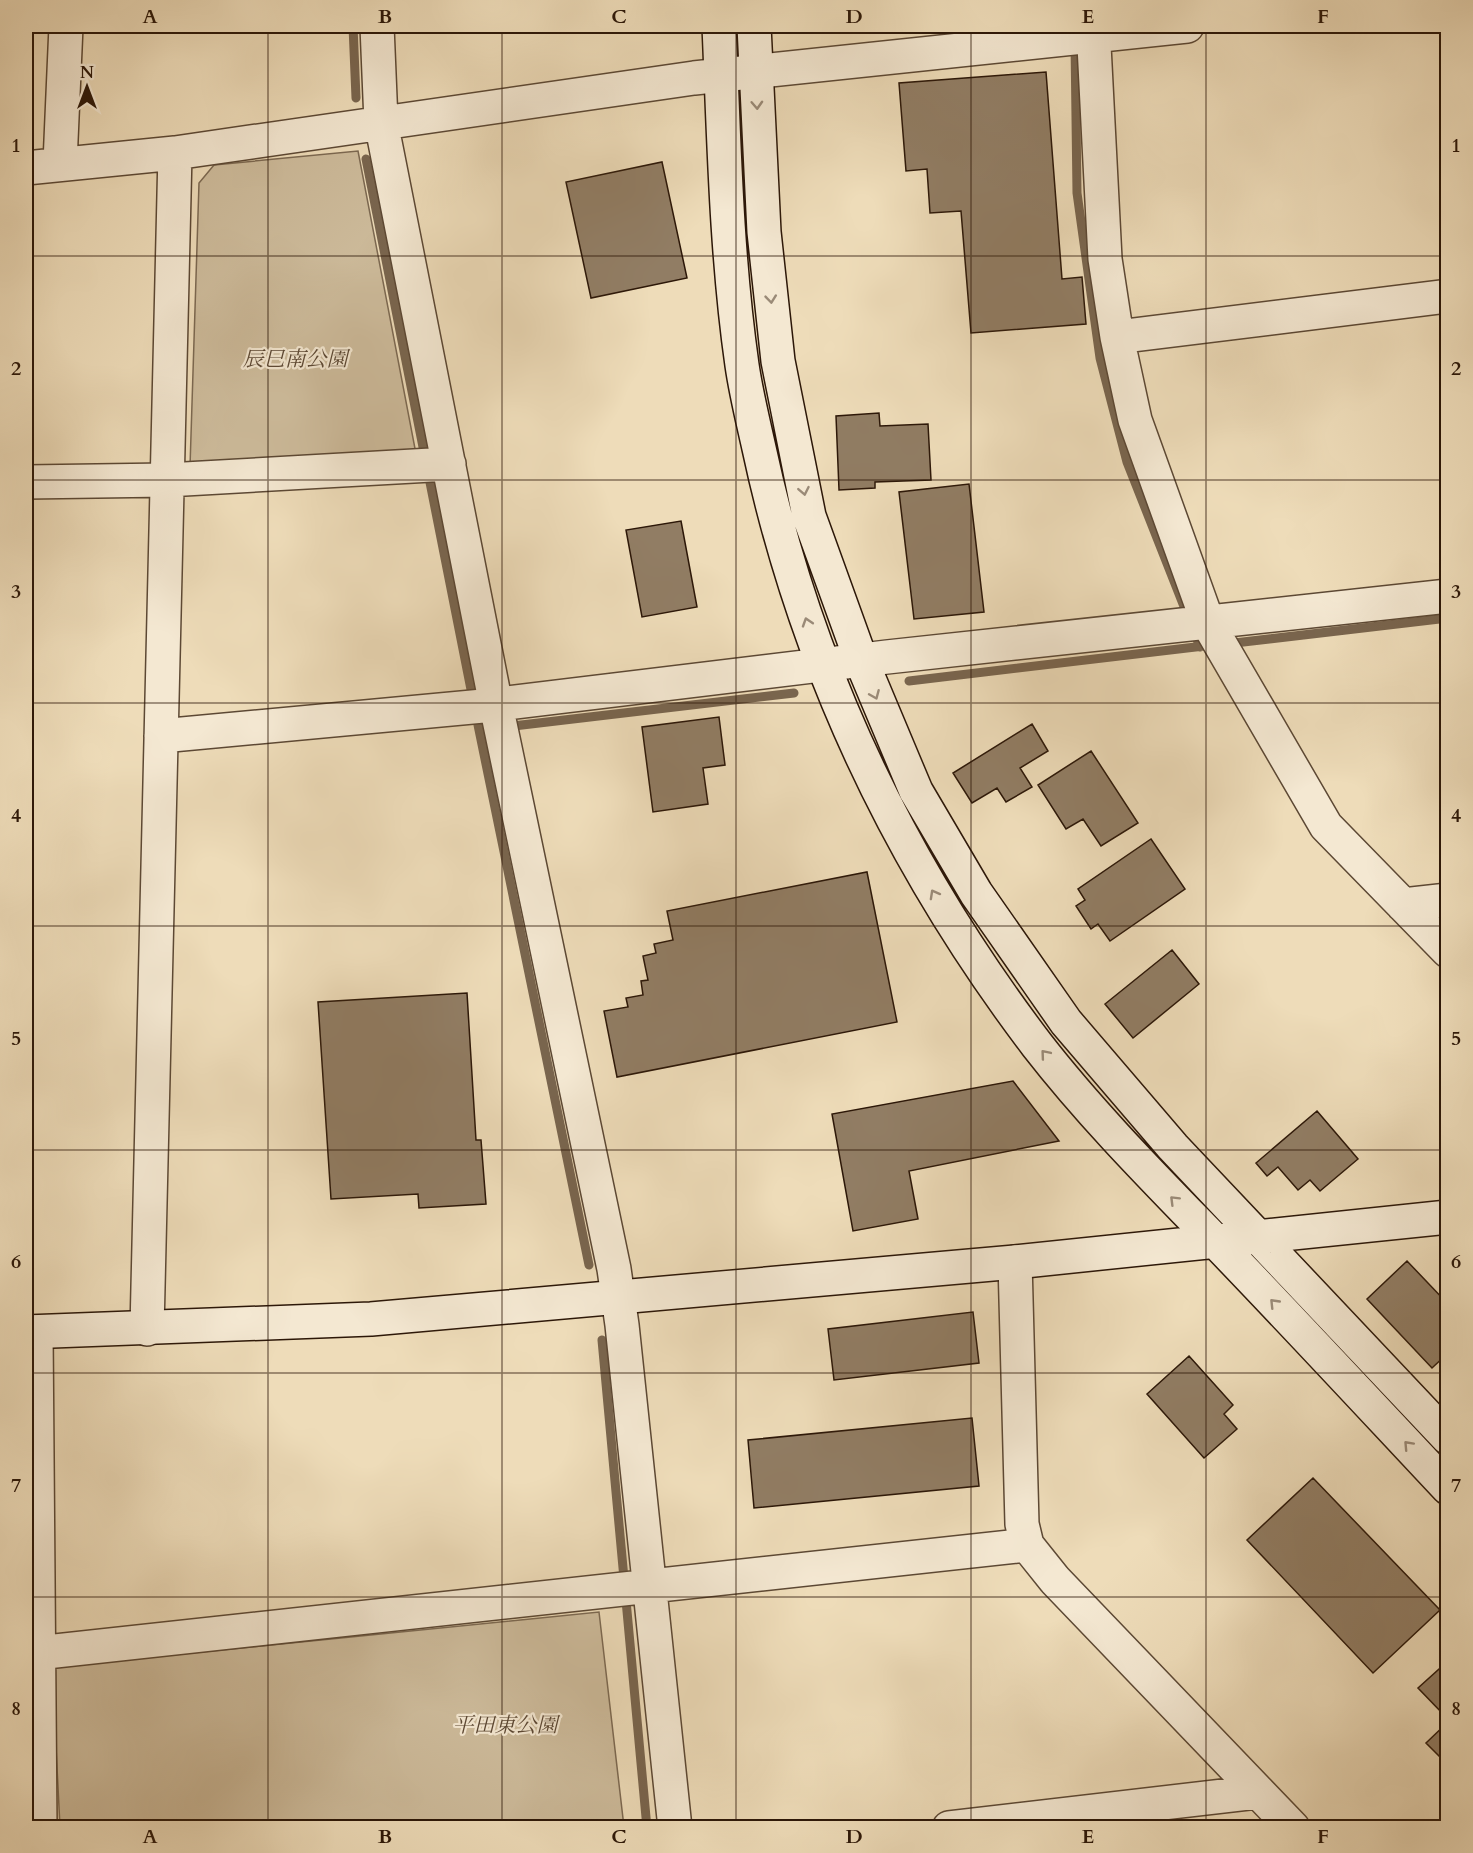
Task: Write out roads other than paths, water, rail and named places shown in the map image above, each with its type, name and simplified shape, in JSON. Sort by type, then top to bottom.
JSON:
[{"type":"street","points":[[60,163],[66,26]]},
{"type":"street","points":[[377,26],[381,122],[434,465],[618,1297],[632,1588],[675,1827]]},
{"type":"street","points":[[719,26],[728,234],[742,368],[776,525],[822,666],[884,804],[944,912],[1038,1046],[1144,1170],[1215,1241],[1448,1488]]},
{"type":"street","points":[[754,26],[764,232],[778,361],[808,516],[861,660],[916,790],[976,893],[1066,1022],[1173,1147],[1448,1438]]},
{"type":"street","points":[[26,168],[175,153],[381,122],[721,76],[1083,35],[1187,26]]},
{"type":"street","points":[[1083,35],[1104,247],[1117,337],[1135,420],[1206,632],[1326,826],[1448,951]]},
{"type":"street","points":[[147,1329],[175,153]]},
{"type":"street","points":[[1117,337],[1448,296]]},
{"type":"street","points":[[26,482],[167,480],[434,465]]},
{"type":"street","points":[[161,736],[490,714],[861,660],[1206,632],[1448,596]]},
{"type":"street","points":[[1403,905],[1448,900]]},
{"type":"street","points":[[40,1827],[32,1743],[37,1653],[31,1332],[371,1319],[1015,1262],[1448,1216]]},
{"type":"street","points":[[1015,1262],[1022,1524],[1027,1545],[1055,1580],[1293,1827]]},
{"type":"street","points":[[37,1653],[1027,1545]]},
{"type":"street","points":[[949,1827],[1257,1792]]},
{"type":"waterway","points":[[353,26],[356,98]]},
{"type":"waterway","points":[[1075,43],[1077,193],[1100,358],[1127,462],[1200,647]]},
{"type":"waterway","points":[[366,159],[479,730],[589,1265]]},
{"type":"waterway","points":[[1226,644],[1448,618]]},
{"type":"waterway","points":[[909,681],[1204,646]]},
{"type":"waterway","points":[[505,727],[794,693]]},
{"type":"waterway","points":[[602,1340],[647,1828]]},
{"type":"park label","name":"辰巳南公園","points":[[295,359]]},
{"type":"park label","name":"平田東公園","points":[[505,1725]]}]
